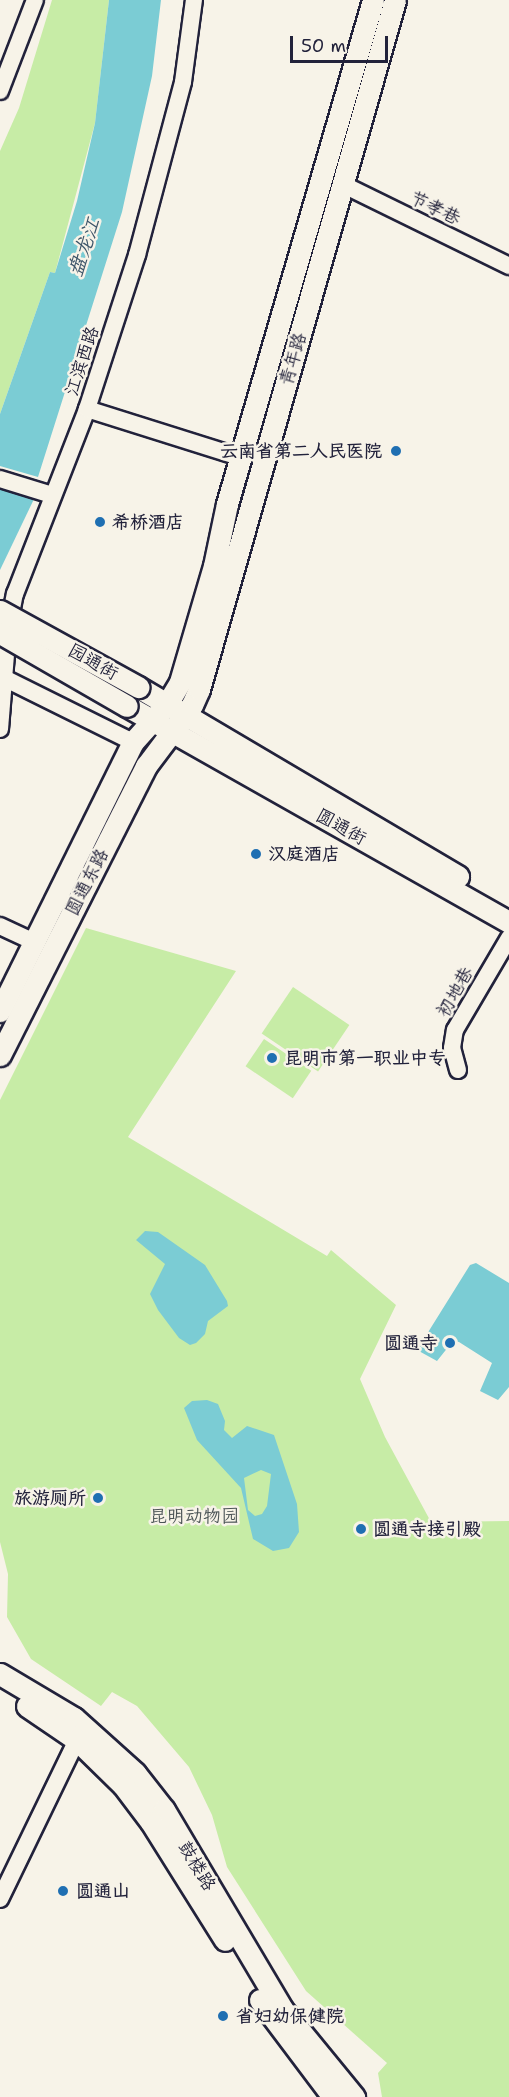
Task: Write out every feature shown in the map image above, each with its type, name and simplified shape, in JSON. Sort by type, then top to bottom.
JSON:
[{"type":"main road","name":"青年路","points":[[175,717],[180,682],[242,458],[374,0]]},
{"type":"main road","name":"青年路","points":[[175,717],[199,689],[395,0]]},
{"type":"main road","name":"园通街","points":[[0,611],[138,687],[175,717]]},
{"type":"main road","name":"园通街","points":[[0,633],[154,721],[175,717]]},
{"type":"main road","name":"圆通街","points":[[175,717],[509,906]]},
{"type":"main road","name":"圆通街","points":[[175,717],[509,922]]},
{"type":"main road","name":"圆通东路","points":[[0,1055],[146,766],[175,717]]},
{"type":"main road","name":"圆通东路","points":[[0,1011],[36,943],[133,742],[154,721]]},
{"type":"main road","name":"鼓楼路","points":[[0,1674],[74,1718],[135,1773],[164,1810],[282,2009],[354,2097]]},
{"type":"main road","name":"鼓楼路","points":[[0,1691],[47,1718],[77,1740],[123,1785],[151,1822],[270,2017],[333,2097]]},
{"type":"street","points":[[0,91],[5,63],[34,0]]},
{"type":"street","name":"江滨西路","points":[[0,729],[11,611],[46,493],[87,409],[137,255],[180,93],[194,0]]},
{"type":"street","name":"节孝巷","points":[[344,185],[509,266]]},
{"type":"street","points":[[87,409],[242,458]]},
{"type":"street","points":[[0,479],[46,493]]},
{"type":"street","points":[[6,679],[133,742]]},
{"type":"street","points":[[0,926],[36,943]]},
{"type":"street","name":"初地巷","points":[[458,1070],[453,1048],[455,1030],[509,938]]},
{"type":"street","points":[[0,1899],[77,1740]]},
{"type":"green space","points":[[52,0],[109,0],[95,123],[55,273],[50,272],[0,414],[0,151],[19,108]]},
{"type":"green space","name":"昆明动物园","points":[[86,928],[236,971],[128,1137],[327,1256],[331,1250],[396,1305],[360,1379],[385,1437],[431,1522],[509,1521],[509,2097],[382,2097],[378,2073],[387,2063],[306,1991],[227,1867],[212,1815],[189,1767],[137,1706],[112,1692],[101,1706],[31,1659],[7,1617],[8,1574],[0,1542],[0,1100]]},
{"type":"green space","points":[[293,987],[349,1025],[318,1071],[262,1033]]},
{"type":"green space","points":[[264,1039],[311,1071],[293,1098],[246,1066]]},
{"type":"water","name":"盘龙江","points":[[109,0],[161,0],[152,76],[122,212],[38,477],[0,466],[0,414],[50,272],[55,273],[77,201],[95,123]]},
{"type":"water","points":[[0,489],[34,499],[0,570]]},
{"type":"water","points":[[145,1231],[158,1232],[205,1265],[227,1301],[228,1306],[208,1321],[205,1334],[196,1343],[190,1345],[179,1338],[158,1310],[150,1294],[165,1264],[136,1240]]},
{"type":"water","points":[[476,1263],[509,1283],[509,1387],[498,1400],[480,1391],[492,1363],[459,1342],[453,1341],[437,1361],[417,1350],[470,1265]]},
{"type":"water","points":[[207,1400],[218,1404],[225,1421],[224,1430],[232,1438],[247,1426],[274,1435],[297,1504],[299,1532],[289,1548],[273,1551],[253,1539],[241,1488],[197,1440],[184,1408],[192,1401]],"holes":[[[261,1470],[271,1474],[267,1506],[262,1514],[255,1516],[248,1510],[244,1478]]]},
{"type":"place","name":"云南省第二人民医院","points":[[396,451]]},
{"type":"place","name":"希桥酒店","points":[[100,522]]},
{"type":"place","name":"汉庭酒店","points":[[256,854]]},
{"type":"place","name":"昆明市第一职业中专","points":[[272,1058]]},
{"type":"place","name":"圆通寺","points":[[450,1343]]},
{"type":"place","name":"旅游厕所","points":[[98,1498]]},
{"type":"place","name":"圆通寺接引殿","points":[[361,1529]]},
{"type":"place","name":"圆通山","points":[[63,1891]]},
{"type":"place","name":"省妇幼保健院","points":[[223,2016]]}]
